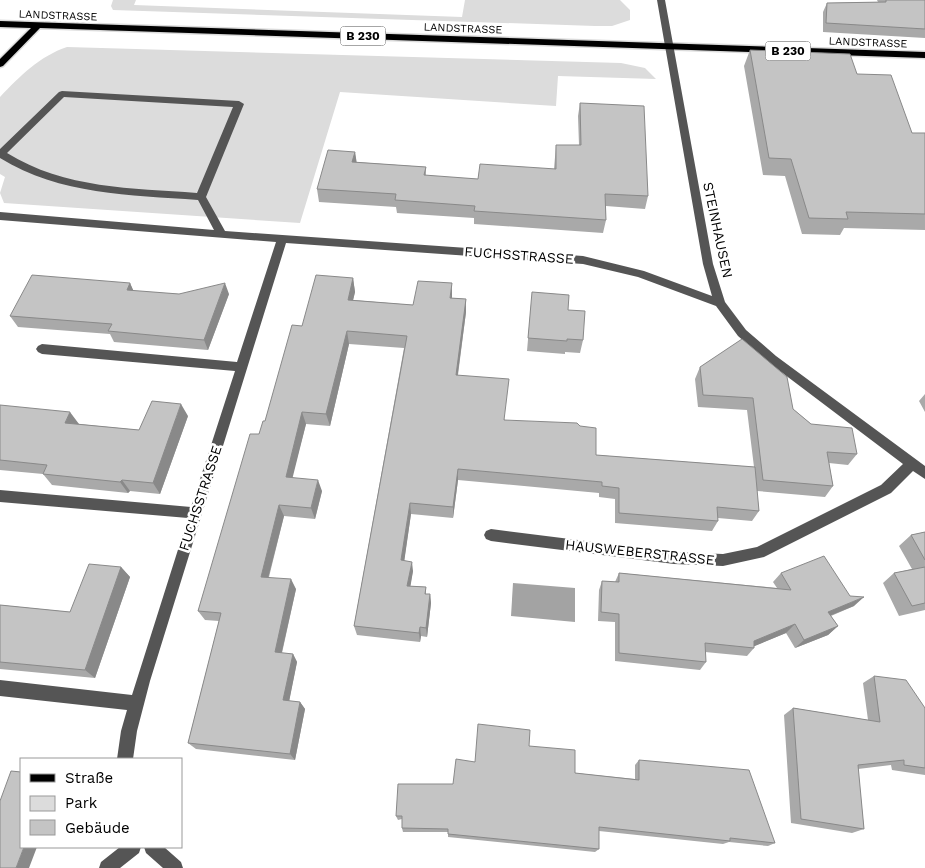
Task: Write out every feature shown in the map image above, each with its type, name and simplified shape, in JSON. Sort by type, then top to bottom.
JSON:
[{"type":"main road","name":"LANDSTRASSE","points":[[0,24],[925,55]]},
{"type":"main road","points":[[0,64],[37,26]]},
{"type":"street","name":"STEINHAUSEN","points":[[662,0],[708,264],[720,303],[742,333],[772,359],[925,473]]},
{"type":"street","points":[[62,94],[239,104],[201,197],[118,190],[67,183],[34,173],[1,154],[62,94]]},
{"type":"street","points":[[201,197],[221,233]]},
{"type":"street","name":"FUCHSSTRASSE","points":[[0,216],[282,239],[583,260],[640,274],[720,303]]},
{"type":"street","name":"FUCHSSTRASSE","points":[[125,758],[136,703],[282,239]]},
{"type":"street","points":[[42,349],[242,368]]},
{"type":"street","name":"HAUSWEBERSTRASSE","points":[[491,535],[674,558],[723,560],[758,552],[886,489],[912,464]]},
{"type":"street","points":[[0,496],[195,514]]},
{"type":"street","points":[[0,688],[136,703]]},
{"type":"street","points":[[107,868],[132,848]]},
{"type":"street","points":[[153,848],[175,868]]},
{"type":"green space","points":[[113,0],[136,0],[134,5],[462,17],[465,0],[620,0],[630,10],[630,20],[612,26],[595,26],[113,10],[111,6]]},
{"type":"green space","points":[[67,47],[621,63],[645,68],[656,79],[558,76],[556,106],[340,92],[300,223],[4,203],[0,193],[5,177],[0,174],[0,97],[39,61]]},
{"type":"shaded area","points":[[513,583],[575,588],[575,622],[511,616]]},
{"type":"building","points":[[886,0],[925,0],[925,29],[826,23],[827,3],[886,2]]},
{"type":"building","points":[[750,50],[850,54],[857,74],[891,75],[912,133],[925,133],[925,214],[846,212],[848,219],[809,218],[791,159],[769,158]]},
{"type":"building","points":[[580,103],[644,106],[648,196],[605,194],[606,220],[474,211],[475,206],[395,200],[396,194],[317,189],[328,150],[355,152],[352,162],[426,167],[424,175],[478,179],[480,164],[556,169],[556,145],[581,145]]},
{"type":"building","points":[[32,275],[130,283],[127,290],[179,294],[225,283],[204,340],[108,331],[112,324],[10,316]]},
{"type":"building","points":[[316,275],[353,278],[348,300],[413,305],[418,281],[452,283],[450,298],[466,299],[456,375],[509,379],[504,420],[577,423],[580,426],[596,428],[596,455],[755,467],[759,511],[717,507],[718,521],[619,513],[619,488],[602,486],[602,482],[458,469],[453,507],[410,503],[401,560],[412,562],[407,586],[426,587],[425,594],[430,594],[426,628],[420,627],[419,633],[354,626],[407,336],[347,331],[326,414],[302,412],[286,477],[318,480],[311,508],[279,505],[261,577],[291,579],[275,652],[293,654],[283,700],[300,702],[290,754],[188,743],[221,613],[198,611],[250,434],[259,434],[263,421],[265,421],[292,325],[302,326]]},
{"type":"building","points":[[532,292],[569,295],[568,310],[585,311],[583,340],[567,339],[567,341],[528,338]]},
{"type":"building","points":[[742,339],[787,377],[793,409],[811,424],[852,428],[857,454],[827,452],[833,486],[763,480],[753,398],[703,395],[700,367]]},
{"type":"building","points":[[152,401],[181,404],[153,483],[122,480],[120,482],[43,474],[47,465],[0,460],[0,405],[70,412],[65,423],[139,430]]},
{"type":"building","points":[[925,532],[925,560],[911,535]]},
{"type":"building","points":[[824,556],[850,596],[864,597],[828,612],[838,626],[804,640],[795,624],[754,641],[754,648],[705,643],[706,662],[619,653],[619,614],[601,612],[602,581],[619,582],[619,573],[791,590],[781,573]]},
{"type":"building","points":[[89,564],[121,567],[85,670],[0,662],[0,605],[70,612]]},
{"type":"building","points":[[925,567],[925,603],[912,606],[894,573]]},
{"type":"building","points":[[874,676],[906,680],[925,708],[925,768],[904,765],[904,760],[858,765],[864,829],[801,819],[793,708],[880,722]]},
{"type":"building","points":[[478,724],[530,730],[529,746],[575,750],[575,773],[639,780],[639,760],[749,770],[775,843],[730,838],[730,841],[599,827],[599,849],[448,834],[448,829],[402,828],[402,816],[396,816],[398,784],[453,784],[456,759],[475,762]]},
{"type":"building","points":[[11,771],[20,772],[20,848],[24,848],[16,868],[0,868],[0,801]]}]
